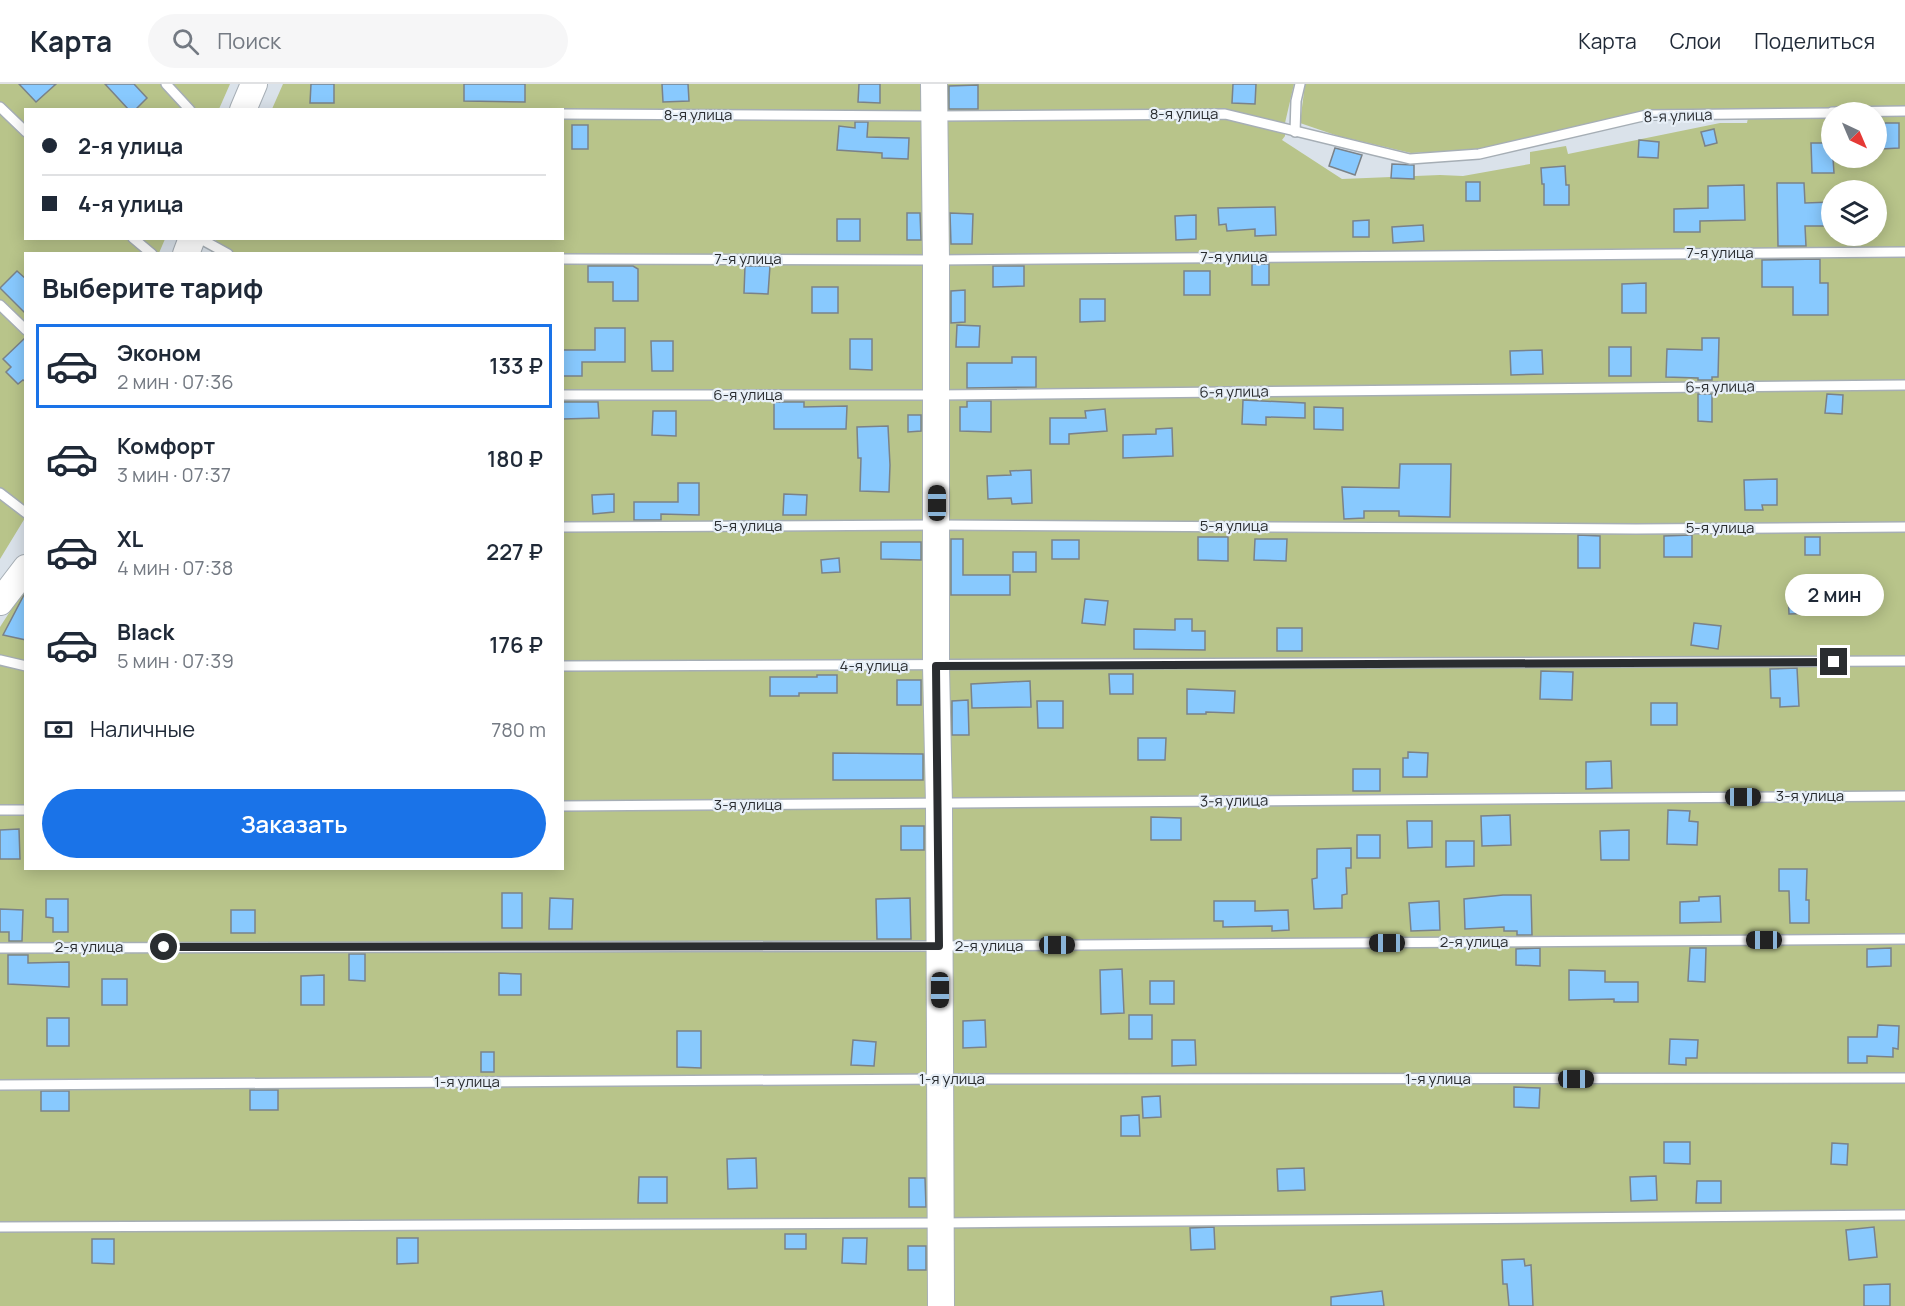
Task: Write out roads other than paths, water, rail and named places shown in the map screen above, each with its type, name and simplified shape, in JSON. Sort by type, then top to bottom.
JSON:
[{"type":"street","points":[[244,108],[254,84]]},
{"type":"street","points":[[934,84],[941,1306]]},
{"type":"street","points":[[0,602],[24,571]]},
{"type":"lane","points":[[166,84],[188,108]]},
{"type":"lane","points":[[1295,132],[1296,101],[1300,84]]},
{"type":"lane","points":[[0,107],[24,130]]},
{"type":"lane","name":"8-я улица","points":[[1887,111],[1905,111]]},
{"type":"lane","name":"8-я улица","points":[[564,114],[934,116],[1225,114],[1410,159],[1479,154],[1647,115],[1821,112]]},
{"type":"lane","points":[[135,240],[150,252]]},
{"type":"lane","points":[[203,240],[224,252]]},
{"type":"lane","name":"7-я улица","points":[[564,259],[936,260],[1905,252]]},
{"type":"lane","points":[[0,305],[24,328]]},
{"type":"lane","name":"6-я улица","points":[[564,395],[936,395],[1905,386]]},
{"type":"lane","points":[[0,493],[24,511]]},
{"type":"lane","name":"5-я улица","points":[[564,527],[937,525],[1624,529],[1905,527]]},
{"type":"lane","points":[[0,660],[24,666]]},
{"type":"lane","name":"4-я улица","points":[[564,666],[1905,662]]},
{"type":"lane","name":"3-я улица","points":[[564,807],[1905,796]]},
{"type":"lane","points":[[0,810],[24,810]]},
{"type":"lane","name":"2-я улица","points":[[0,948],[939,946],[1905,939]]},
{"type":"lane","name":"1-я улица","points":[[0,1085],[940,1079],[1905,1078]]},
{"type":"lane","points":[[0,1227],[940,1223],[1905,1215]]}]
